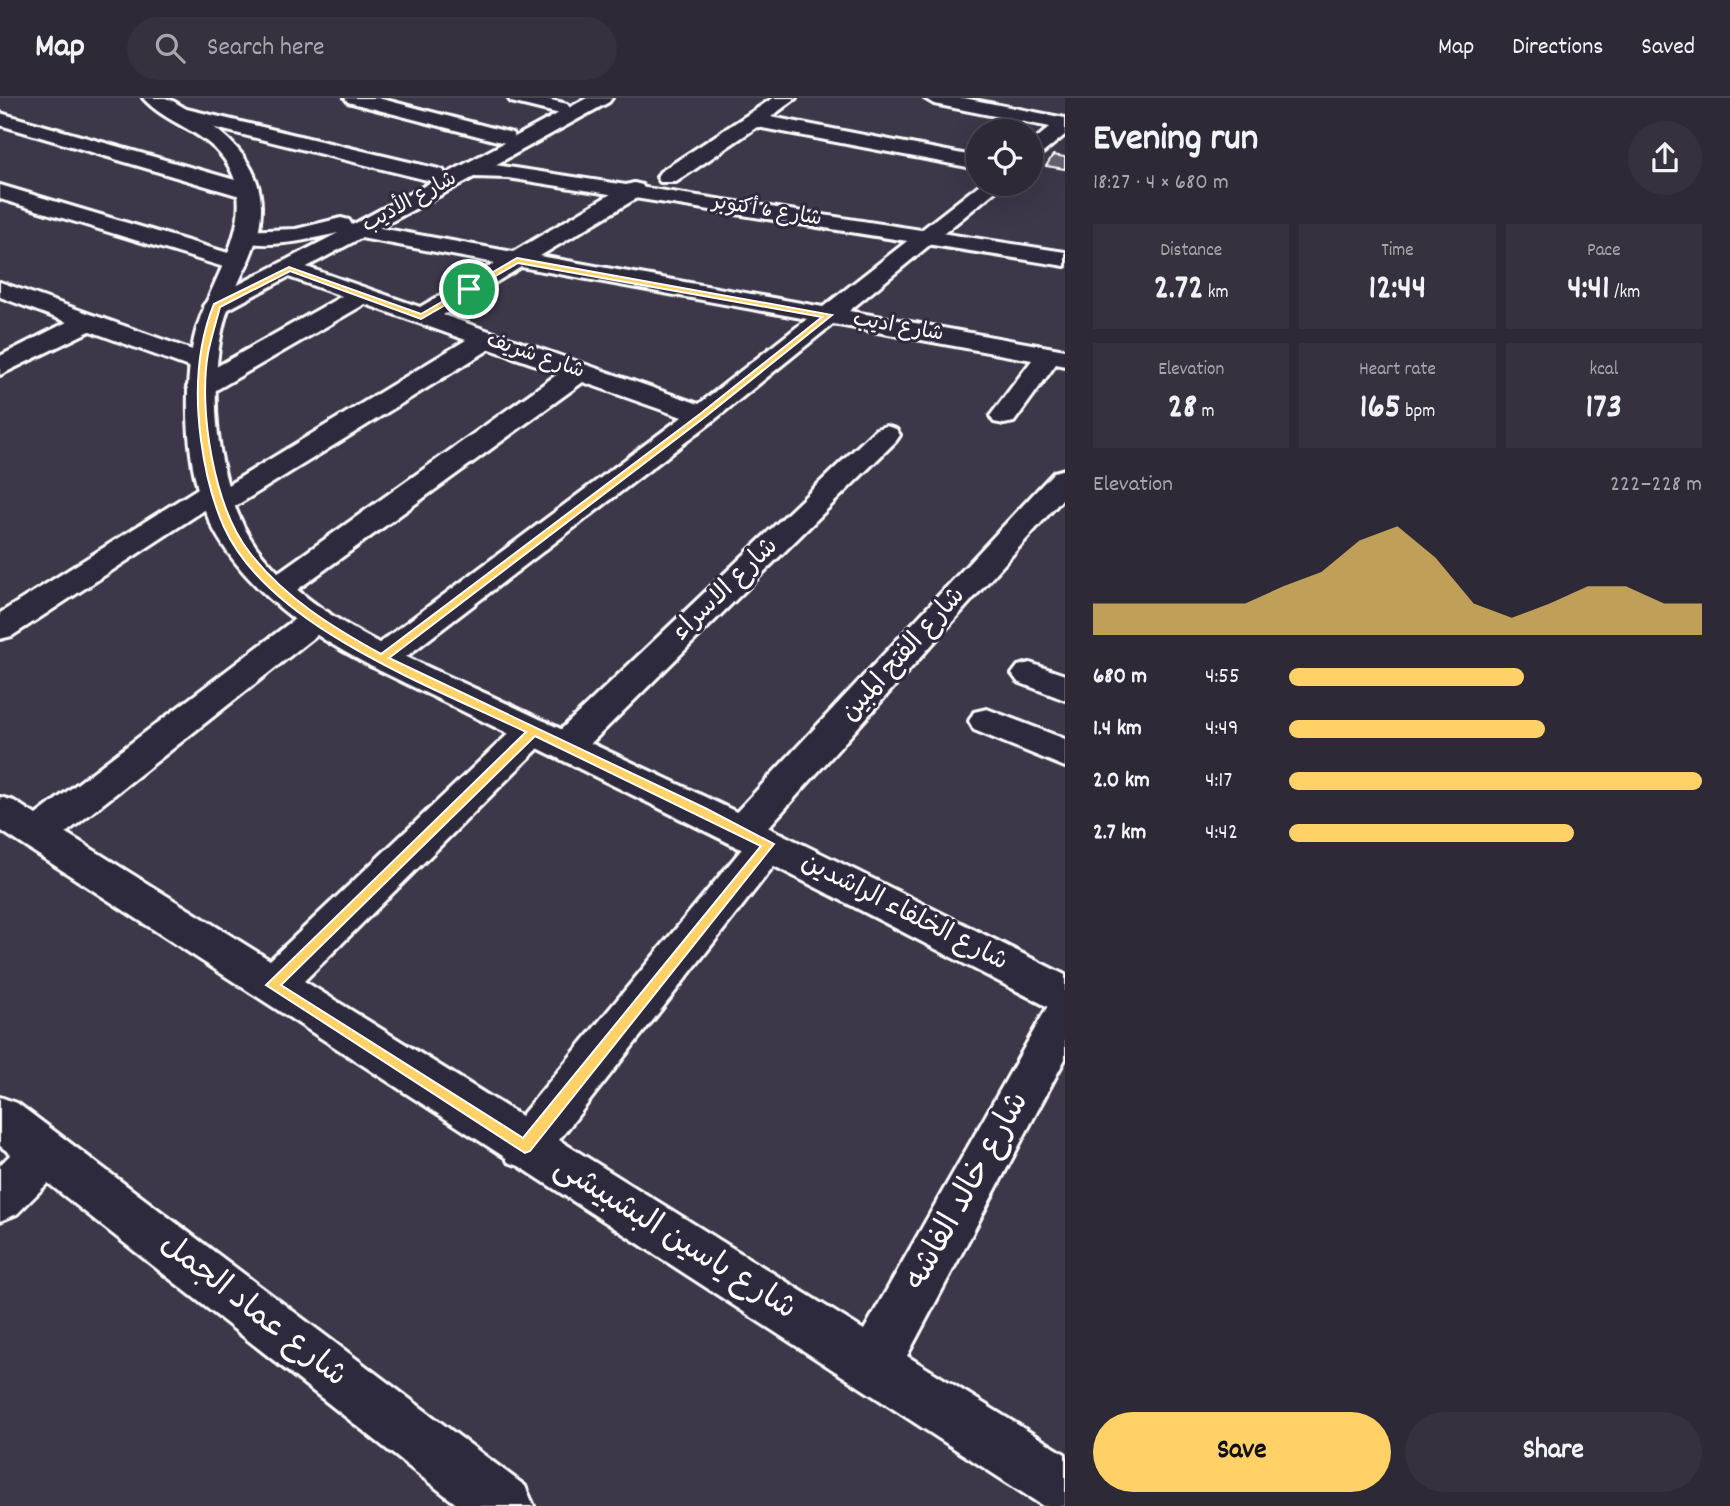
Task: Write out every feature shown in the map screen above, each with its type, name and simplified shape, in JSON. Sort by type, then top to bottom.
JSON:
[{"type":"street","name":"شارع 6 أكتوبر","points":[[355,98],[511,141],[552,158],[668,177],[938,229],[1065,258]]},
{"type":"street","points":[[518,98],[569,103]]},
{"type":"street","name":"شارع الأديب","points":[[254,246],[341,226],[435,175],[602,98]]},
{"type":"street","points":[[668,177],[786,98]]},
{"type":"street","points":[[934,98],[1065,124]]},
{"type":"street","name":"شارع الأديب","points":[[216,306],[469,170],[569,103]]},
{"type":"street","points":[[165,105],[232,125],[435,175]]},
{"type":"street","name":"شارع الخلفاء الراشدين","points":[[165,105],[208,131],[222,143],[242,170],[248,191],[254,246],[216,306],[202,375],[202,420],[216,497],[245,554],[278,589],[316,619],[382,658],[755,838],[1065,995]]},
{"type":"street","points":[[232,125],[260,109]]},
{"type":"street","points":[[0,119],[248,191]]},
{"type":"street","points":[[753,120],[966,161]]},
{"type":"street","points":[[1043,143],[1065,124]]},
{"type":"street","name":"شارع 6 أكتوبر","points":[[469,170],[493,170],[938,229],[1065,239]]},
{"type":"street","points":[[421,317],[634,190]]},
{"type":"street","points":[[0,192],[270,249],[274,260],[289,269]]},
{"type":"street","points":[[382,658],[702,415],[978,196]]},
{"type":"street","name":"شارع اديب","points":[[358,231],[1057,357]]},
{"type":"street","name":"شارع شريف","points":[[289,269],[702,415]]},
{"type":"street","points":[[0,289],[89,321],[202,375],[361,296]]},
{"type":"street","points":[[0,367],[89,321]]},
{"type":"street","points":[[0,628],[216,497],[486,340]]},
{"type":"street","points":[[1004,416],[1057,357]]},
{"type":"street","points":[[278,589],[579,372]]},
{"type":"street","name":"شارع الاسراء","points":[[272,985],[886,435]]},
{"type":"street","name":"شارع الفتح المبين","points":[[525,1147],[755,838],[1065,478]]},
{"type":"street","points":[[19,823],[316,619]]},
{"type":"street","points":[[1030,674],[1065,688]]},
{"type":"street","points":[[987,721],[1065,754]]},
{"type":"street","name":"شارع ياسين البشبيشى","points":[[19,823],[525,1147],[1065,1487]]},
{"type":"street","name":"شارع خالد الفاشه","points":[[873,1366],[1065,1017]]},
{"type":"street","name":"شارع عماد الجمل","points":[[0,1118],[505,1506]]},
{"type":"street","points":[[0,1198],[45,1153]]},
{"type":"building","points":[[1053,155],[1065,157],[1065,169],[1046,166]]},
{"type":"route","points":[[469,289],[421,317],[289,269],[216,306],[203,355],[202,420],[211,479],[229,528],[245,554],[300,608],[338,634],[382,658],[534,731],[566,746],[769,844],[525,1147],[272,985],[534,731],[458,694],[382,658],[702,415],[828,315],[517,260],[469,289]]}]
